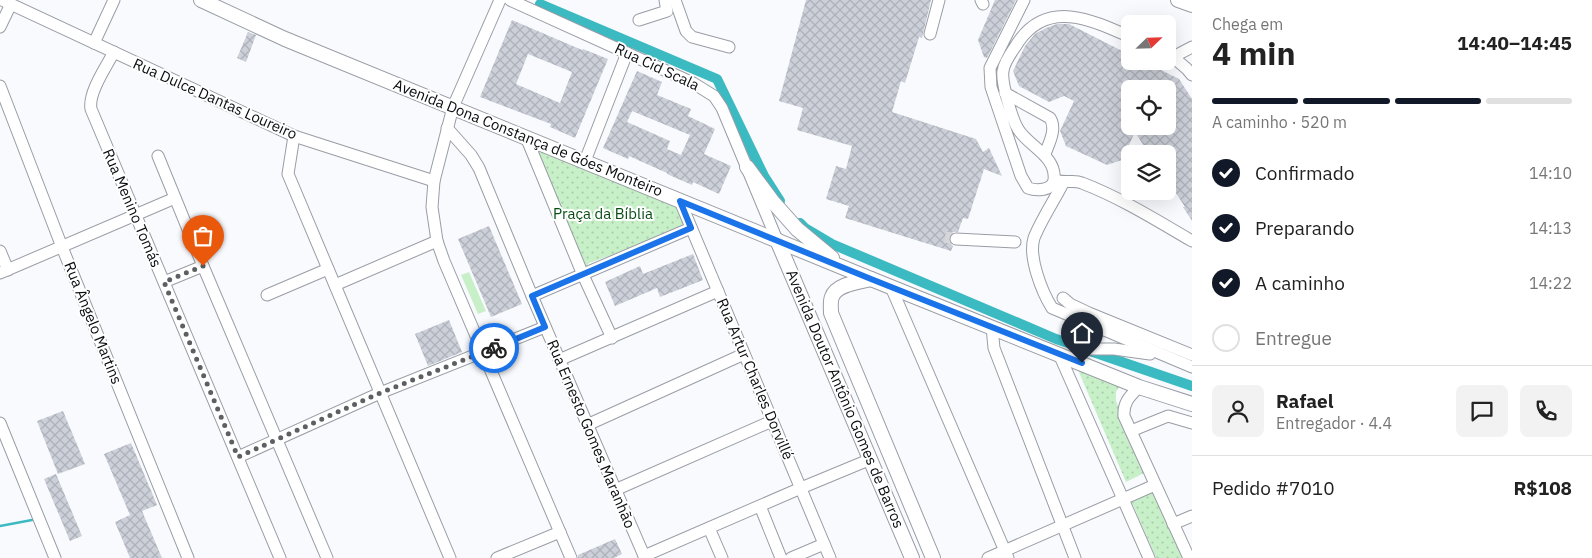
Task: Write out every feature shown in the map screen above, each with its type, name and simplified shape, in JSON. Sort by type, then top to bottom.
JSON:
[{"type":"main road","name":"Avenida Dona Constança de Góes Monteiro","points":[[201,0],[285,39],[844,268],[1140,386],[1192,404]]},
{"type":"main road","points":[[1178,0],[1192,5]]},
{"type":"main road","points":[[747,167],[773,202],[797,229],[844,268]]},
{"type":"main road","name":"Avenida Doutor Antônio Gomes de Barros","points":[[777,240],[912,558]]},
{"type":"main road","name":"Avenida Doutor Antônio Gomes de Barros","points":[[871,279],[843,287],[834,292],[831,305],[834,322],[933,558]]},
{"type":"main road","points":[[816,331],[834,322]]},
{"type":"street","points":[[94,43],[114,0]]},
{"type":"street","points":[[500,0],[453,108],[434,181],[432,207],[437,241],[444,261],[570,558]]},
{"type":"street","name":"Rua Cid Scala","points":[[510,0],[528,5],[627,53],[693,82],[714,96],[722,108],[777,240]]},
{"type":"street","points":[[639,20],[667,11],[665,0]]},
{"type":"street","points":[[675,0],[686,31],[692,36],[729,47]]},
{"type":"street","points":[[930,34],[939,0]]},
{"type":"street","points":[[1024,0],[990,68],[991,87],[1024,182],[1028,188],[1036,191],[1042,190],[1058,181],[1079,182],[1150,216],[1192,241]]},
{"type":"street","points":[[0,27],[7,2]]},
{"type":"street","name":"Rua Dulce Dantas Loureiro","points":[[7,2],[294,136],[434,181]]},
{"type":"street","points":[[1121,33],[1074,12],[1051,12],[1040,16],[1025,29],[1002,69],[1002,81],[1018,128],[1026,139],[1045,154],[1058,181],[1034,238],[1032,250],[1041,284],[1052,308],[1192,367]]},
{"type":"street","points":[[1176,53],[1192,47]]},
{"type":"street","name":"Rua Menino Tomás","points":[[114,52],[92,94],[90,104],[93,116],[280,558]]},
{"type":"street","points":[[585,161],[627,53]]},
{"type":"street","points":[[1176,60],[1187,68],[1192,75]]},
{"type":"street","name":"Rua Ângelo Martins","points":[[0,86],[62,247],[188,558]]},
{"type":"street","points":[[1006,93],[1050,118],[1053,122],[1053,130],[1045,154]]},
{"type":"street","name":"Rua Ernesto Gomes Maranhão","points":[[447,128],[479,168],[559,360],[645,557]]},
{"type":"street","points":[[294,136],[288,174],[450,558]]},
{"type":"street","points":[[526,137],[583,275],[612,338]]},
{"type":"street","points":[[441,154],[463,146]]},
{"type":"street","points":[[158,156],[327,558]]},
{"type":"street","points":[[0,251],[4,272],[175,198]]},
{"type":"street","name":"Rua Artur Charles Dorvillé","points":[[680,201],[830,558]]},
{"type":"street","points":[[532,296],[691,228]]},
{"type":"street","points":[[956,239],[1015,242]]},
{"type":"street","points":[[335,285],[437,241]]},
{"type":"street","points":[[164,282],[203,266]]},
{"type":"street","points":[[267,295],[328,270]]},
{"type":"street","points":[[891,287],[1007,554]]},
{"type":"street","points":[[559,360],[718,291]]},
{"type":"street","points":[[1063,298],[1070,304],[1089,313],[1192,355]]},
{"type":"street","points":[[1080,321],[1088,334],[1088,342],[1082,349]]},
{"type":"street","points":[[238,457],[380,393],[545,327]]},
{"type":"street","points":[[992,327],[994,348],[1075,558]]},
{"type":"street","points":[[1149,558],[1065,356],[1082,349],[1114,349],[1165,356]]},
{"type":"street","points":[[587,425],[744,354]]},
{"type":"street","points":[[1140,386],[1130,396],[1124,408],[1124,416],[1189,558]]},
{"type":"street","points":[[1131,431],[1168,416],[1192,423]]},
{"type":"street","points":[[616,490],[772,421]]},
{"type":"street","points":[[0,424],[55,558]]},
{"type":"street","points":[[645,557],[800,488],[871,459]]},
{"type":"street","points":[[988,558],[1007,554],[1062,526],[1155,485]]},
{"type":"street","points":[[760,506],[781,557],[824,544]]},
{"type":"street","points":[[1173,524],[1192,516]]},
{"type":"street","points":[[709,528],[722,558]]},
{"type":"street","points":[[497,558],[560,532]]},
{"type":"green space","name":"Praça da Bíblia","points":[[526,137],[692,206],[692,227],[589,263],[582,272]]},
{"type":"green space","points":[[469,272],[486,311],[478,314],[461,275]]},
{"type":"green space","points":[[1079,364],[1122,382],[1116,392],[1116,401],[1146,472],[1126,482],[1078,370]]},
{"type":"green space","points":[[1155,490],[1186,558],[1156,558],[1131,500]]},
{"type":"building","points":[[806,0],[931,0],[922,38],[919,37],[905,83],[901,81],[892,112],[976,139],[983,152],[989,148],[1002,176],[984,169],[968,219],[963,218],[958,232],[953,232],[949,235],[949,242],[953,246],[951,251],[845,218],[849,206],[826,199],[836,166],[846,169],[852,146],[797,130],[803,108],[779,101]]},
{"type":"building","points":[[995,0],[1016,0],[987,58],[984,57],[978,40]]},
{"type":"building","points":[[512,20],[608,59],[575,138],[550,127],[551,124],[480,97]],"holes":[[[528,54],[572,72],[560,103],[516,84]]]},
{"type":"building","points":[[1057,24],[1069,24],[1121,50],[1121,70],[1161,70],[1179,79],[1192,99],[1192,221],[1176,193],[1176,145],[1143,145],[1137,135],[1176,135],[1176,80],[1121,80],[1121,135],[1134,135],[1129,145],[1121,145],[1121,160],[1107,165],[1066,146],[1060,131],[1074,101],[1064,96],[1049,102],[1019,86],[1013,71],[1025,46],[1035,34]]},
{"type":"building","points":[[248,32],[256,35],[246,62],[237,58]]},
{"type":"building","points":[[637,71],[662,82],[657,95],[691,109],[688,116],[715,129],[704,154],[731,166],[719,194],[693,182],[692,185],[629,156],[628,159],[603,148]],"holes":[[[632,111],[690,135],[681,155],[667,149],[670,141],[627,122]]]},
{"type":"building","points":[[489,226],[522,304],[491,317],[458,239]]},
{"type":"building","points":[[693,254],[703,280],[660,297],[657,288],[615,306],[605,282],[640,266],[643,274]]},
{"type":"building","points":[[449,320],[462,352],[428,366],[415,334]]},
{"type":"building","points":[[63,411],[85,464],[58,474],[37,421]]},
{"type":"building","points":[[131,443],[157,505],[142,511],[162,558],[130,558],[115,522],[130,515],[104,454]]},
{"type":"building","points":[[56,474],[82,536],[70,541],[44,479]]},
{"type":"building","points":[[615,539],[622,554],[614,558],[578,558],[578,555]]},
{"type":"waterway","points":[[540,4],[717,79],[764,176],[780,201]]},
{"type":"waterway","points":[[800,223],[832,244],[1056,339],[1077,346]]},
{"type":"waterway","points":[[1090,351],[1192,386]]},
{"type":"waterway","points":[[0,526],[32,520]]},
{"type":"tunnel","points":[[945,237],[956,239]]},
{"type":"way so far","points":[[203,266],[164,282],[238,457],[380,393],[494,348]]},
{"type":"route","points":[[494,348],[545,327],[532,296],[691,228],[680,201],[1082,363]]}]
